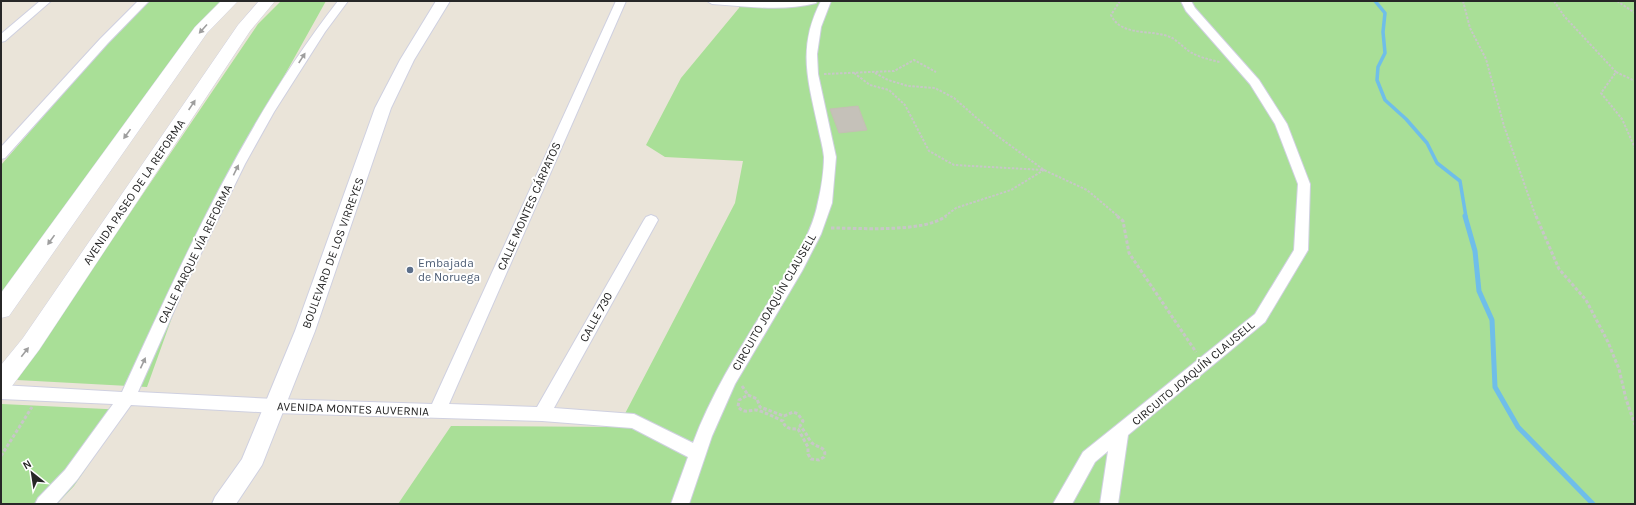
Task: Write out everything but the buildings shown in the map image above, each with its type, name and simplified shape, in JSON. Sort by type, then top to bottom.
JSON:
[{"type":"main road","points":[[1,310],[201,30],[230,1]]},
{"type":"main road","name":"AVENIDA PASEO DE LA REFORMA","points":[[1,383],[31,344],[244,28],[267,1]]},
{"type":"street","points":[[1,39],[46,1]]},
{"type":"street","points":[[1,155],[104,41],[144,1]]},
{"type":"street","name":"CALLE PARQUE VÍA REFORMA","points":[[44,504],[71,475],[127,398],[178,286],[239,164],[285,85],[320,31],[343,1]]},
{"type":"street","name":"BOULEVARD DE LOS VIRREYES","points":[[223,504],[250,465],[275,406],[307,324],[384,108],[407,60],[443,1]]},
{"type":"street","name":"CALLE MONTES CÁRPATOS","points":[[437,412],[621,1]]},
{"type":"street","points":[[712,1],[767,4],[801,3],[812,1]]},
{"type":"street","name":"CIRCUITO JOAQUÍN CLAUSELL","points":[[680,504],[698,454],[728,382],[795,271],[816,228],[825,203],[830,157],[812,74],[811,48],[816,22],[826,1]]},
{"type":"street","name":"CIRCUITO JOAQUÍN CLAUSELL","points":[[1062,504],[1089,457],[1260,318],[1301,250],[1304,184],[1281,124],[1255,82],[1190,10],[1186,1]]},
{"type":"street","name":"CALLE 730","points":[[542,414],[651,220]]},
{"type":"street","name":"AVENIDA MONTES AUVERNIA","points":[[1,392],[275,406],[542,414],[634,421],[698,454]]},
{"type":"street","points":[[1109,504],[1110,485],[1120,433]]},
{"type":"path","points":[[1120,1],[1111,15],[1114,22],[1126,29],[1170,38],[1191,52],[1210,60],[1241,66]]},
{"type":"path","points":[[1462,1],[1470,28],[1486,59],[1504,126],[1538,223],[1560,269],[1586,300],[1608,342],[1619,369],[1626,400],[1635,425]]},
{"type":"path","points":[[1554,1],[1564,16],[1616,72],[1635,81]]},
{"type":"path","points":[[1617,1],[1635,13]]},
{"type":"path","points":[[812,74],[874,73],[894,71],[914,60],[936,72]]},
{"type":"path","points":[[1616,72],[1601,93],[1622,119],[1635,148]]},
{"type":"path","points":[[854,73],[870,85],[889,90],[905,106],[929,151],[954,165],[1044,170]]},
{"type":"path","points":[[874,73],[888,80],[908,86],[935,88],[954,98],[996,134],[1044,170],[1087,190],[1123,221],[1129,253],[1204,364]]},
{"type":"path","points":[[816,228],[917,227],[941,220],[956,208],[1011,190],[1044,170]]},
{"type":"path","points":[[1,456],[42,394]]},
{"type":"path","points":[[752,396],[757,399],[760,407],[784,416],[792,412],[798,414],[803,420],[800,426],[808,433],[810,441],[823,448],[825,452],[824,457],[819,460],[810,459],[808,447],[805,444],[802,434],[798,429],[791,429],[785,426],[783,421],[755,410],[748,412],[742,411],[738,407],[738,401],[742,397],[752,396]]},
{"type":"green space","points":[[149,1],[223,1],[1,297],[1,165],[108,42]]},
{"type":"green space","points":[[281,1],[326,1],[235,164],[179,298],[147,387],[17,380],[258,24]]},
{"type":"green space","points":[[741,1],[1635,1],[1635,504],[398,504],[451,426],[618,427],[735,203],[743,161],[665,157],[646,145],[681,78],[739,8]]},
{"type":"green space","points":[[2,404],[126,410],[74,486],[57,504],[1,504]]},
{"type":"waterway","points":[[1375,1],[1385,13],[1383,32],[1385,53],[1378,67],[1377,80],[1385,100],[1406,119],[1427,143],[1437,163],[1460,181],[1466,217]]},
{"type":"waterway","points":[[1465,216],[1475,251],[1479,291],[1492,320],[1495,387],[1518,427],[1593,504]]},
{"type":"place","name":"Embajada de Noruega","points":[[410,270]]}]
